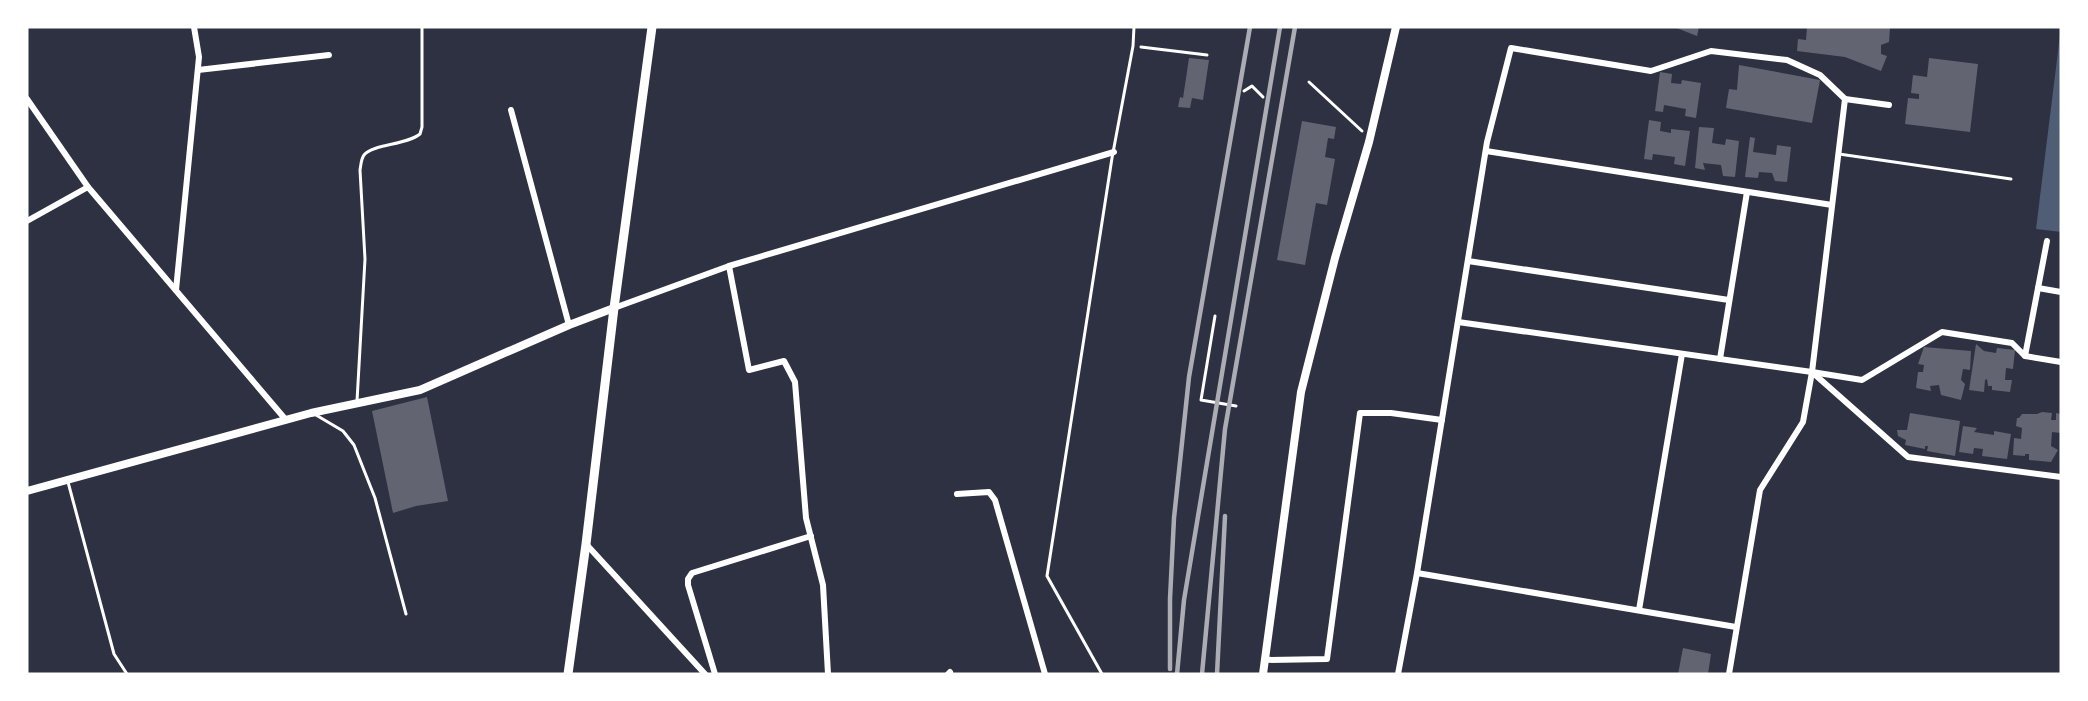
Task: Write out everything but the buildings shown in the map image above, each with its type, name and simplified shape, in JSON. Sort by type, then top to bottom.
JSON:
[{"type":"main road","points":[[568,674],[652,27]]},
{"type":"street","points":[[176,290],[199,57],[194,27]]},
{"type":"street","points":[[1263,674],[1301,393],[1335,258],[1370,138],[1396,27]]},
{"type":"street","points":[[1398,674],[1417,573],[1486,151],[1511,48],[1651,70],[1711,51],[1787,60],[1820,75],[1845,99],[1889,105]]},
{"type":"street","points":[[198,70],[329,55]]},
{"type":"street","points":[[27,99],[88,188],[286,420]]},
{"type":"street","points":[[1729,674],[1760,490],[1803,422],[1812,372],[1845,99]]},
{"type":"street","points":[[511,110],[569,324]]},
{"type":"street","points":[[1486,151],[1832,206]]},
{"type":"street","points":[[27,491],[311,412],[420,390],[569,324],[729,266],[1113,152]]},
{"type":"street","points":[[27,221],[88,188]]},
{"type":"street","points":[[1720,359],[1747,192]]},
{"type":"street","points":[[2025,356],[2047,241]]},
{"type":"street","points":[[1468,261],[1729,300]]},
{"type":"street","points":[[729,266],[749,370],[784,361],[795,382],[806,518],[824,585],[828,674]]},
{"type":"street","points":[[2038,288],[2061,292]]},
{"type":"street","points":[[1458,322],[1862,380],[1942,332],[2012,343],[2025,356],[2061,362]]},
{"type":"street","points":[[1639,610],[1682,354]]},
{"type":"street","points":[[1812,372],[1908,457],[2061,477]]},
{"type":"street","points":[[1264,660],[1327,659],[1360,414],[1391,413],[1442,420]]},
{"type":"street","points":[[957,494],[989,492],[996,500],[1045,674]]},
{"type":"street","points":[[715,674],[688,585],[688,579],[692,573],[810,536]]},
{"type":"street","points":[[586,544],[705,674]]},
{"type":"street","points":[[1417,573],[1736,627]]},
{"type":"lane","points":[[357,403],[365,259],[361,161],[364,154],[370,151],[409,140],[420,134],[422,127],[422,27]]},
{"type":"lane","points":[[1102,674],[1047,576],[1113,152],[1133,46],[1134,27]]},
{"type":"lane","points":[[1839,154],[2011,179]]},
{"type":"lane","points":[[311,412],[343,431],[354,445],[375,498],[406,614]]},
{"type":"lane","points":[[67,480],[114,654],[127,674]]},
{"type":"path","points":[[1133,46],[1206,55]]},
{"type":"path","points":[[1309,82],[1370,138]]},
{"type":"path","points":[[1244,91],[1252,86],[1263,97]]},
{"type":"path","points":[[1215,315],[1201,400],[1236,406]]},
{"type":"water","points":[[2061,27],[2061,232],[2036,229]]},
{"type":"railway","points":[[1170,669],[1170,599],[1174,518],[1189,377],[1250,27]]},
{"type":"railway","points":[[1177,674],[1184,600],[1280,27]]},
{"type":"railway","points":[[1202,674],[1225,429],[1295,27]]},
{"type":"railway","points":[[1217,674],[1225,516]]}]
